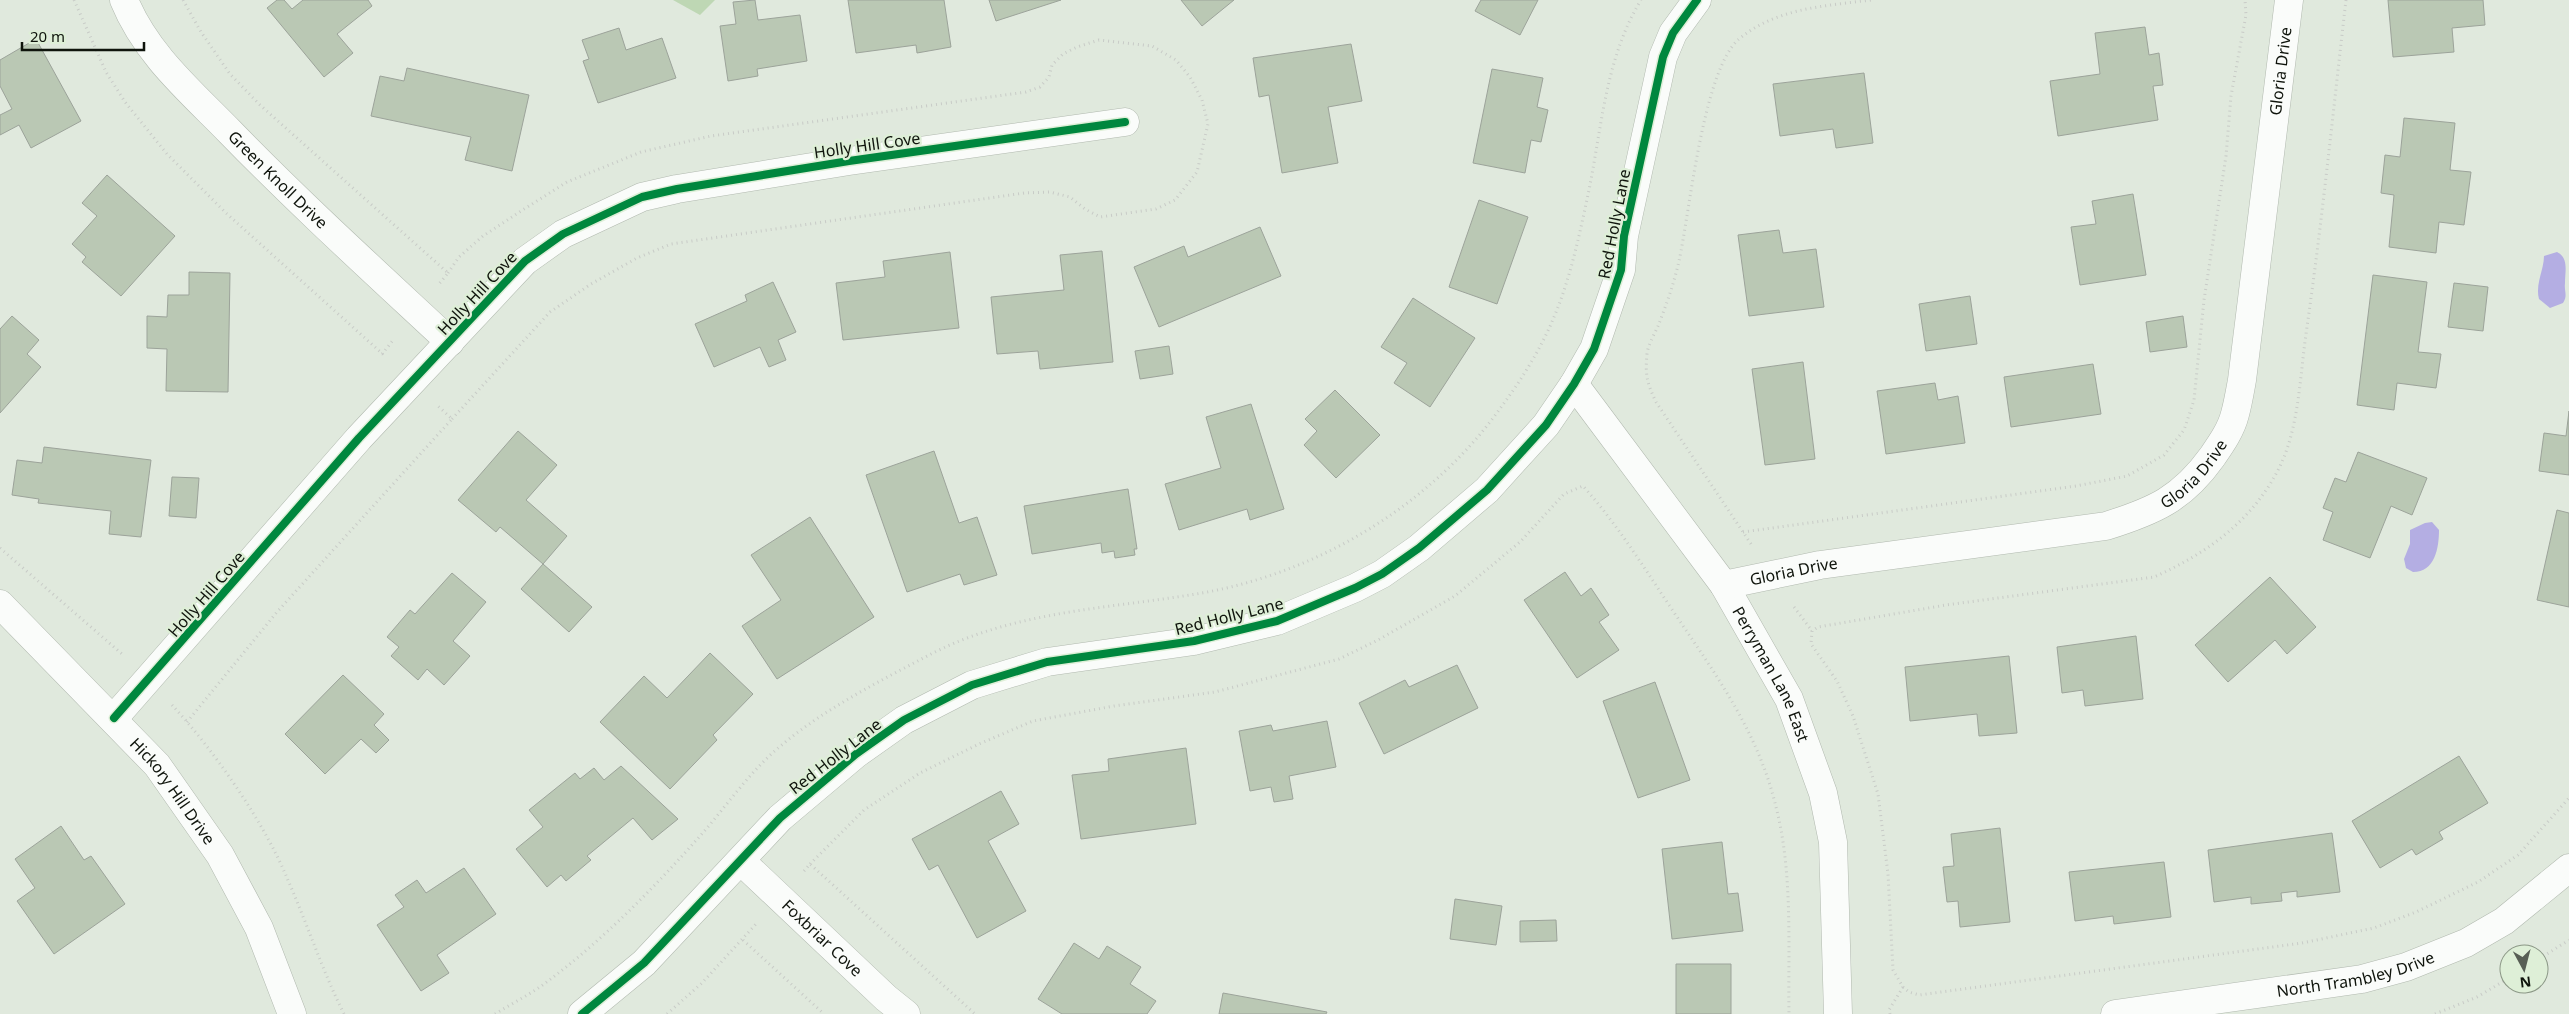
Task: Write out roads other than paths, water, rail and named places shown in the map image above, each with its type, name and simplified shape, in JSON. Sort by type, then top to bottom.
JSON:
[{"type":"street","name":"Green Knoll Drive","points":[[124,0],[130,16],[156,58],[290,194],[450,342]]},
{"type":"street","name":"Red Holly Lane","points":[[582,1014],[644,964],[780,818],[856,754],[904,720],[972,684],[1047,662],[1194,641],[1277,620],[1355,588],[1382,574],[1419,548],[1487,490],[1546,425],[1574,384],[1594,349],[1621,270],[1624,236],[1663,56],[1673,33],[1697,0]]},
{"type":"street","name":"Gloria Drive","points":[[1724,586],[1820,566],[2106,526],[2147,512],[2169,500],[2195,480],[2225,439],[2237,406],[2289,0]]},
{"type":"street","name":"Holly Hill Cove","points":[[114,718],[358,438],[525,261],[563,234],[642,198],[677,189],[840,163],[1125,122]]},
{"type":"street","name":"Perryman Lane East","points":[[1574,384],[1724,586],[1789,700],[1823,793],[1833,842],[1838,1014]]},
{"type":"street","name":"Hickory Hill Drive","points":[[0,604],[114,718],[157,765],[220,855],[259,928],[292,1014]]},
{"type":"street","name":"Foxbriar Cove","points":[[741,861],[906,1014]]},
{"type":"street","name":"North Trambley Drive","points":[[2115,1014],[2362,979],[2406,967],[2466,943],[2504,921],[2569,868]]}]
